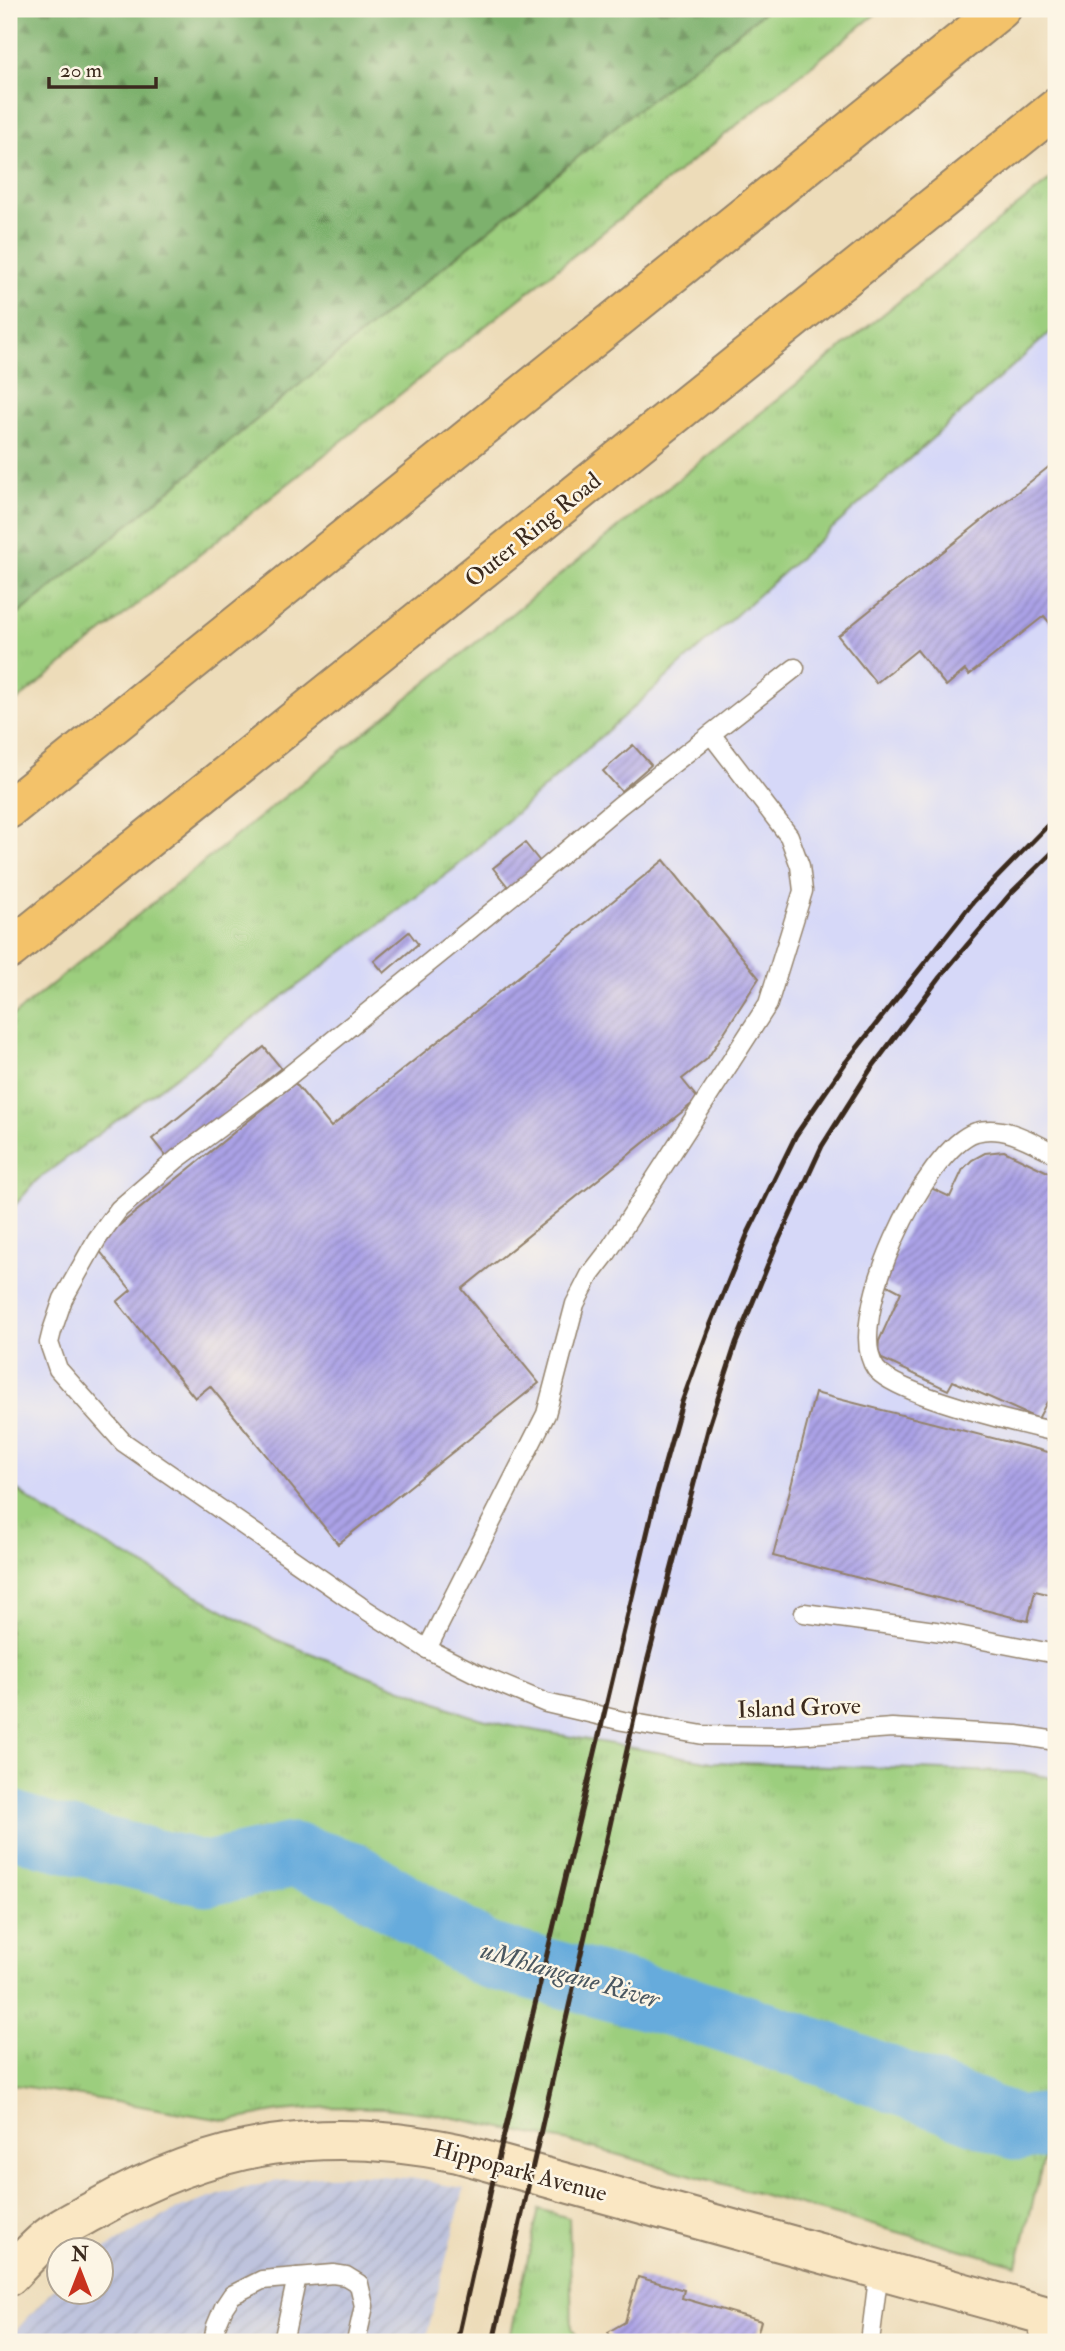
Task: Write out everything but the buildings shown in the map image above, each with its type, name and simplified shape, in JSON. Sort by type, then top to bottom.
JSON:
[{"type":"highway","points":[[9,809],[1002,9]]},
{"type":"highway","name":"Outer Ring Road","points":[[9,950],[1056,108]]},
{"type":"street","name":"Hippopark Avenue","points":[[9,2276],[51,2235],[135,2187],[187,2166],[233,2151],[278,2144],[362,2139],[412,2143],[458,2153],[879,2270],[1049,2329]]},
{"type":"lane","name":"Island Grove","points":[[795,667],[285,1079],[177,1159],[120,1209],[97,1239],[63,1299],[50,1343],[58,1369],[123,1442],[360,1606],[427,1649],[479,1675],[546,1703],[703,1735],[781,1736],[892,1728],[1017,1735],[1056,1741]]},
{"type":"lane","points":[[427,1649],[546,1414],[575,1304],[590,1275],[607,1253],[768,1004],[790,934],[803,891],[800,866],[789,836],[711,734]]},
{"type":"lane","points":[[1056,1154],[1026,1139],[998,1130],[977,1132],[961,1141],[930,1174],[893,1239],[872,1304],[868,1343],[877,1370],[895,1383],[988,1416],[1056,1432]]},
{"type":"lane","points":[[804,1613],[942,1632],[1056,1654]]},
{"type":"lane","points":[[870,2342],[879,2270]]},
{"type":"lane","points":[[213,2342],[224,2307],[232,2295],[262,2280],[333,2274],[346,2276],[359,2284],[364,2306],[356,2342]]},
{"type":"lane","points":[[283,2342],[297,2277]]},
{"type":"shaded area","points":[[1056,327],[1056,1779],[1028,1773],[712,1762],[505,1725],[468,1715],[276,1640],[44,1510],[9,1484],[9,1212],[37,1180],[455,868]]},
{"type":"shaded area","points":[[368,2175],[417,2179],[464,2189],[425,2342],[9,2342],[9,2338],[46,2298],[46,2306],[116,2306],[116,2243],[140,2228],[181,2208],[225,2193],[272,2182],[320,2176]]},
{"type":"green space","points":[[9,9],[768,9],[617,125],[9,622]]},
{"type":"green space","points":[[768,9],[882,9],[9,707],[9,622],[617,125]]},
{"type":"green space","points":[[1056,175],[1056,327],[455,868],[37,1180],[9,1212],[9,1019]]},
{"type":"green space","points":[[9,1484],[44,1510],[277,1640],[468,1715],[505,1725],[712,1762],[1028,1773],[1056,1779],[1056,2110],[1017,2265],[579,2144],[435,2114],[384,2108],[332,2107],[280,2111],[229,2121],[9,2084]]},
{"type":"green space","points":[[539,2209],[569,2218],[572,2328],[580,2342],[509,2342]]},
{"type":"waterway","name":"uMhlangane River","points":[[9,1822],[42,1834],[206,1874],[293,1855],[350,1873],[486,1955],[693,2010],[828,2055],[1018,2128],[1056,2125]]},
{"type":"railway","points":[[457,2342],[657,1492],[682,1402],[708,1331],[748,1233],[796,1135],[846,1062],[974,901],[1056,817]]},
{"type":"railway","points":[[493,2342],[646,1666],[709,1426],[736,1343],[775,1248],[822,1146],[870,1070],[940,977],[1012,892],[1056,849]]}]
